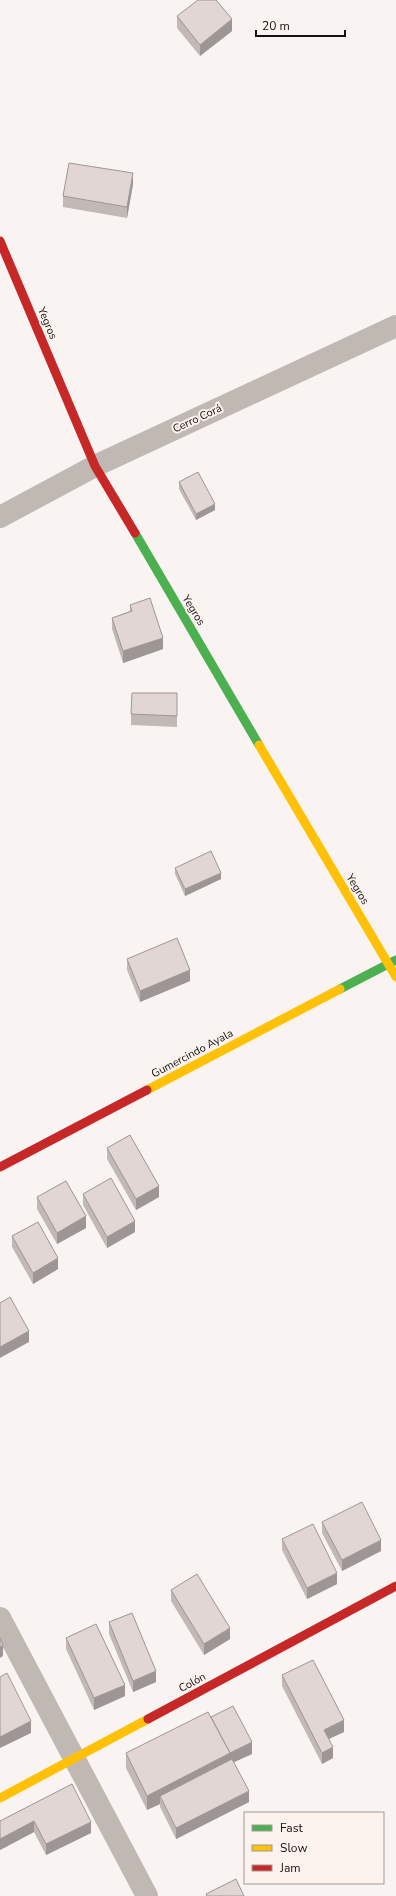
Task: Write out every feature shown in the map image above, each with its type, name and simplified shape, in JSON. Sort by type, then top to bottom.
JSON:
[{"type":"street","name":"Yegros","points":[[0,241],[95,466],[392,962],[396,977]]},
{"type":"street","name":"Cerro Corá","points":[[0,516],[95,466],[396,326]]},
{"type":"street","name":"Gumercindo Ayala","points":[[0,1167],[392,962]]},
{"type":"street","name":"Colón","points":[[0,1798],[396,1586]]},
{"type":"street","points":[[0,1618],[73,1759],[147,1896]]},
{"type":"building","points":[[198,0],[216,0],[232,19],[200,45],[177,16]]},
{"type":"building","points":[[69,163],[133,173],[127,207],[63,196]]},
{"type":"building","points":[[198,472],[215,504],[196,514],[179,482]]},
{"type":"building","points":[[150,598],[163,638],[123,651],[112,618],[132,611],[130,605]]},
{"type":"building","points":[[132,693],[177,693],[177,716],[131,714]]},
{"type":"building","points":[[211,851],[221,873],[185,889],[175,868]]},
{"type":"building","points":[[177,938],[190,970],[140,991],[127,959]]},
{"type":"building","points":[[130,1135],[159,1186],[136,1199],[107,1148]]},
{"type":"building","points":[[111,1178],[135,1221],[107,1237],[83,1194]]},
{"type":"building","points":[[66,1181],[86,1216],[57,1233],[37,1197]]},
{"type":"building","points":[[38,1222],[58,1258],[33,1273],[12,1236]]},
{"type":"building","points":[[10,1297],[29,1331],[0,1347],[0,1303]]},
{"type":"building","points":[[362,1502],[381,1540],[342,1560],[322,1522]]},
{"type":"building","points":[[313,1524],[337,1573],[307,1588],[282,1539]]},
{"type":"building","points":[[197,1574],[230,1628],[204,1644],[171,1590]]},
{"type":"building","points":[[132,1613],[156,1671],[133,1681],[109,1622]]},
{"type":"building","points":[[96,1624],[125,1685],[94,1698],[66,1638]]},
{"type":"building","points":[[0,1638],[3,1645],[0,1647]]},
{"type":"building","points":[[313,1660],[344,1720],[324,1730],[333,1747],[322,1753],[282,1675]]},
{"type":"building","points":[[7,1673],[31,1721],[0,1737],[0,1677]]},
{"type":"building","points":[[233,1706],[252,1742],[230,1753],[211,1717]]},
{"type":"building","points":[[208,1712],[230,1753],[147,1796],[126,1753]]},
{"type":"building","points":[[232,1759],[249,1791],[176,1828],[160,1796]]},
{"type":"building","points":[[72,1784],[91,1822],[46,1844],[34,1821],[0,1839],[0,1821]]},
{"type":"building","points":[[236,1879],[244,1896],[207,1896],[206,1894]]},
{"type":"traffic: fast","points":[[135,533],[259,745]]},
{"type":"traffic: fast","points":[[340,989],[396,960]]},
{"type":"traffic: slow","points":[[259,745],[396,977]]},
{"type":"traffic: slow","points":[[147,1090],[340,989]]},
{"type":"traffic: slow","points":[[0,1798],[148,1719]]},
{"type":"traffic: jam","points":[[0,241],[95,466],[135,533]]},
{"type":"traffic: jam","points":[[0,1167],[147,1090]]},
{"type":"traffic: jam","points":[[148,1719],[396,1586]]}]
